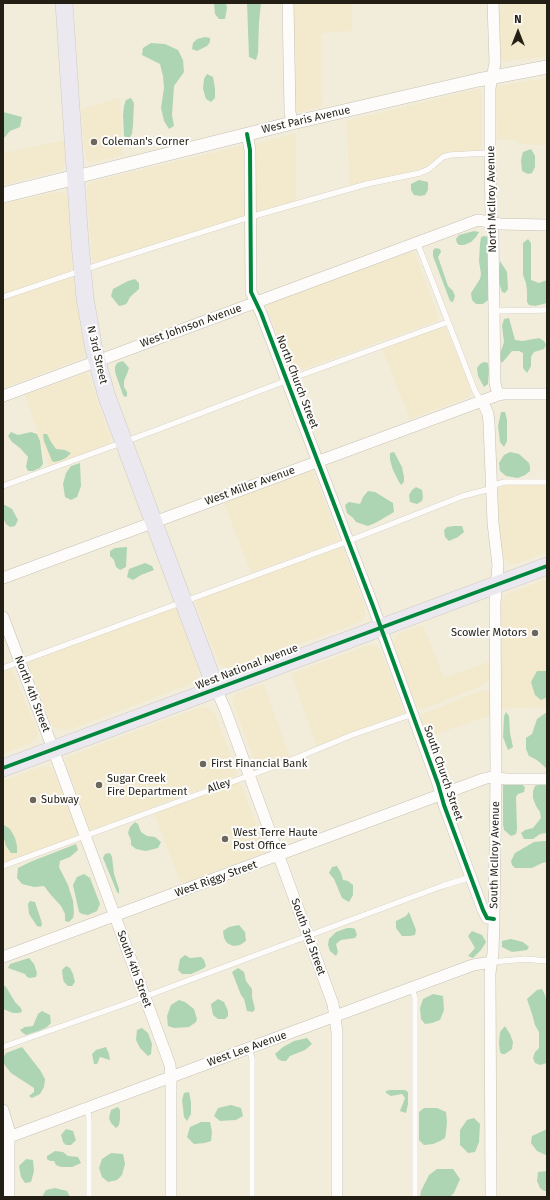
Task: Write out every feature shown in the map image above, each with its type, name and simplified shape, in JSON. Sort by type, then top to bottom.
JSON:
[{"type":"main road","name":"N 3rd Street","points":[[64,3],[83,270],[88,318],[97,361],[107,397],[216,689]]},
{"type":"main road","name":"West Paris Avenue","points":[[3,195],[76,177]]},
{"type":"main road","name":"West National Avenue","points":[[3,768],[547,566]]},
{"type":"street","points":[[288,3],[290,112],[292,123]]},
{"type":"street","name":"North McIlroy Avenue","points":[[493,3],[495,63],[490,88],[490,153],[495,383],[498,395]]},
{"type":"street","name":"West Paris Avenue","points":[[76,177],[292,123],[492,77],[547,67]]},
{"type":"street","name":"North Church Street","points":[[247,134],[250,150],[251,292],[261,313],[380,627]]},
{"type":"street","name":"West Johnson Avenue","points":[[3,396],[478,220],[509,225],[547,225]]},
{"type":"street","name":"West Miller Avenue","points":[[3,578],[498,395],[547,394]]},
{"type":"street","points":[[481,401],[488,414],[489,424],[493,523],[498,565],[497,585]]},
{"type":"street","name":"South McIlroy Avenue","points":[[491,1197],[490,973],[494,919],[496,777],[495,603],[497,585]]},
{"type":"street","name":"North 4th Street","points":[[3,618],[53,749]]},
{"type":"street","name":"South Church Street","points":[[380,627],[413,714],[482,910],[487,918],[494,919]]},
{"type":"street","name":"South 3rd Street","points":[[216,689],[225,709],[333,1004],[337,1032],[337,1197]]},
{"type":"street","name":"South 4th Street","points":[[53,749],[170,1065],[171,1197]]},
{"type":"street","name":"West Riggy Street","points":[[3,957],[483,779],[496,777],[506,779],[547,779]]},
{"type":"street","name":"West Lee Avenue","points":[[6,1138],[473,965],[492,962]]},
{"type":"street","points":[[3,1110],[9,1130],[6,1138],[10,1197]]},
{"type":"lane","points":[[3,297],[250,217],[367,184],[420,172],[429,169],[443,157],[450,155],[490,153]]},
{"type":"lane","points":[[417,242],[475,391],[481,401]]},
{"type":"lane","points":[[494,311],[547,310]]},
{"type":"lane","points":[[3,486],[448,322]]},
{"type":"lane","points":[[3,668],[348,541],[463,496],[486,490],[497,484],[505,482],[547,482]]},
{"type":"lane","name":"Alley","points":[[3,866],[289,761],[352,735],[413,714]]},
{"type":"lane","points":[[3,1048],[442,886],[471,877]]},
{"type":"lane","points":[[492,962],[525,959],[547,960]]},
{"type":"lane","points":[[412,988],[415,998],[415,1197]]},
{"type":"lane","points":[[249,1049],[252,1058],[252,1197]]},
{"type":"lane","points":[[87,1108],[89,1119],[89,1197]]},
{"type":"shaded area","points":[[292,3],[352,3],[352,31],[321,33],[322,107],[296,113],[293,109]]},
{"type":"shaded area","points":[[498,3],[547,3],[547,56],[501,62]]},
{"type":"shaded area","points":[[547,78],[547,146],[517,143],[517,140],[497,140],[497,88],[499,86]]},
{"type":"shaded area","points":[[478,89],[481,90],[482,93],[482,150],[447,154],[440,156],[431,165],[424,169],[402,173],[350,187],[346,121]]},
{"type":"shaded area","points":[[120,98],[123,155],[95,162],[89,162],[85,156],[81,109]]},
{"type":"shaded area","points":[[296,133],[296,201],[258,212],[255,211],[255,144]]},
{"type":"shaded area","points":[[65,140],[66,162],[64,168],[58,171],[3,185],[3,153]]},
{"type":"shaded area","points":[[241,146],[244,147],[245,216],[100,261],[92,260],[87,195],[87,188],[89,184],[95,181]]},
{"type":"shaded area","points":[[57,192],[65,193],[69,197],[74,268],[70,271],[3,295],[3,204]]},
{"type":"shaded area","points":[[410,252],[415,253],[439,319],[298,371],[292,371],[267,309],[269,304]]},
{"type":"shaded area","points":[[70,277],[74,278],[85,354],[81,359],[3,388],[3,300]]},
{"type":"shaded area","points":[[438,327],[446,328],[466,376],[471,393],[467,398],[410,419],[382,349]]},
{"type":"shaded area","points":[[83,374],[88,375],[91,380],[111,442],[110,444],[49,467],[25,395]]},
{"type":"shaded area","points":[[311,471],[314,473],[339,540],[251,573],[224,503]]},
{"type":"shaded area","points":[[547,484],[547,552],[516,564],[512,564],[504,559],[498,531],[497,491],[506,485]]},
{"type":"shaded area","points":[[339,547],[343,548],[365,607],[365,616],[362,621],[236,668],[226,668],[219,664],[195,602],[196,600]]},
{"type":"shaded area","points":[[547,579],[547,707],[501,709],[500,604],[505,595]]},
{"type":"shaded area","points":[[174,608],[177,610],[198,668],[198,677],[195,682],[69,730],[60,730],[52,726],[28,665],[30,661]]},
{"type":"shaded area","points":[[423,625],[444,678],[491,661],[491,676],[488,681],[479,687],[422,709],[417,707],[394,642],[397,635]]},
{"type":"shaded area","points":[[370,645],[376,646],[380,649],[404,713],[352,732],[317,747],[291,674]]},
{"type":"shaded area","points":[[10,669],[13,671],[38,734],[37,738],[31,743],[3,754],[3,672]]},
{"type":"shaded area","points":[[264,684],[290,758],[260,768],[256,766],[233,701],[234,697],[238,693]]},
{"type":"shaded area","points":[[480,691],[490,693],[491,715],[428,737],[420,716],[421,715]]},
{"type":"shaded area","points":[[203,707],[208,708],[215,714],[237,774],[94,829],[90,829],[65,762],[67,757]]},
{"type":"shaded area","points":[[47,766],[51,767],[53,770],[78,833],[74,837],[3,863],[3,781]]},
{"type":"shaded area","points":[[237,782],[241,784],[266,850],[263,853],[181,884],[154,813]]},
{"type":"green space","points":[[214,3],[226,3],[227,8],[225,19],[219,19],[215,14]]},
{"type":"green space","points":[[247,3],[261,3],[258,53],[256,60],[249,57]]},
{"type":"green space","points":[[205,37],[210,38],[210,42],[207,46],[197,51],[192,49],[193,43],[197,39]]},
{"type":"green space","points":[[151,43],[165,44],[178,50],[183,60],[184,72],[174,86],[172,115],[174,126],[169,129],[164,121],[161,108],[164,88],[160,64],[142,55],[143,48]]},
{"type":"green space","points":[[207,74],[213,77],[215,89],[215,98],[211,102],[206,99],[203,89],[204,79]]},
{"type":"green space","points":[[131,98],[134,103],[133,125],[132,134],[129,139],[124,136],[123,115],[126,100]]},
{"type":"green space","points":[[3,112],[22,117],[20,127],[10,131],[4,138],[3,142]]},
{"type":"green space","points":[[531,149],[535,156],[535,167],[532,173],[528,174],[522,171],[521,160],[523,152]]},
{"type":"green space","points":[[419,180],[428,182],[428,190],[425,195],[414,195],[411,190],[411,184]]},
{"type":"green space","points":[[474,231],[479,232],[471,242],[464,245],[459,245],[457,243],[456,239],[459,235]]},
{"type":"green space","points":[[481,237],[488,237],[488,300],[483,304],[476,304],[472,300],[471,293],[480,279],[480,244]]},
{"type":"green space","points":[[528,239],[531,243],[531,280],[539,283],[547,280],[547,303],[535,306],[529,305],[527,302],[526,283],[523,275],[523,243]]},
{"type":"green space","points":[[435,248],[440,249],[441,252],[438,257],[448,286],[453,291],[455,296],[453,302],[450,301],[433,256],[433,251]]},
{"type":"green space","points":[[500,261],[507,272],[508,289],[505,293],[502,292],[498,279]]},
{"type":"green space","points":[[135,279],[139,283],[139,289],[130,297],[127,303],[119,306],[111,296],[113,289]]},
{"type":"green space","points":[[509,318],[515,340],[523,341],[539,338],[544,341],[546,345],[544,349],[534,352],[531,357],[531,366],[527,373],[523,368],[523,353],[519,351],[512,351],[502,363],[499,357],[504,342],[502,326],[504,319]]},
{"type":"green space","points":[[123,361],[129,368],[124,381],[124,387],[127,392],[127,396],[125,397],[115,372],[117,363]]},
{"type":"green space","points":[[484,362],[488,363],[489,370],[488,384],[484,387],[478,376],[477,368]]},
{"type":"green space","points":[[501,412],[505,412],[507,420],[507,441],[504,447],[500,442],[498,426]]},
{"type":"green space","points":[[11,432],[18,435],[31,432],[37,434],[40,441],[43,464],[40,468],[33,471],[28,471],[26,467],[28,457],[12,442],[8,436]]},
{"type":"green space","points":[[43,434],[47,434],[56,449],[65,450],[71,453],[66,458],[59,461],[52,461],[44,441]]},
{"type":"green space","points":[[394,452],[402,467],[404,482],[401,485],[393,470],[390,460],[390,453]]},
{"type":"green space","points":[[510,452],[519,454],[529,463],[530,471],[518,478],[506,476],[500,471],[499,463],[504,455]]},
{"type":"green space","points":[[80,463],[81,486],[77,497],[71,500],[65,497],[63,484],[66,473],[71,466]]},
{"type":"green space","points":[[416,487],[422,490],[423,497],[422,501],[417,504],[410,502],[409,495]]},
{"type":"green space","points":[[368,491],[375,492],[393,503],[394,512],[368,526],[356,522],[347,513],[345,505],[349,502],[360,504]]},
{"type":"green space","points":[[3,504],[12,509],[18,520],[15,526],[10,527],[6,524],[3,518]]},
{"type":"green space","points":[[462,526],[464,532],[458,537],[449,541],[445,537],[444,530],[447,527]]},
{"type":"green space","points":[[127,547],[126,567],[120,570],[116,567],[114,560],[110,556],[110,551],[115,548]]},
{"type":"green space","points":[[145,563],[152,566],[154,570],[133,580],[127,577],[129,569]]},
{"type":"green space","points":[[537,671],[547,671],[547,695],[546,698],[541,700],[535,695],[531,682]]},
{"type":"green space","points":[[506,712],[509,716],[513,747],[508,750],[503,737],[504,716]]},
{"type":"green space","points":[[547,712],[547,769],[537,760],[529,756],[526,749],[526,738],[532,734],[537,719]]},
{"type":"green space","points":[[520,783],[525,787],[524,792],[518,794],[516,797],[517,829],[516,834],[511,836],[504,830],[503,825],[503,785]]},
{"type":"green space","points":[[547,784],[547,833],[540,834],[533,839],[524,839],[521,833],[525,830],[533,828],[541,818],[540,812],[533,798],[535,786]]},
{"type":"green space","points":[[135,822],[138,824],[141,832],[147,836],[155,837],[161,842],[158,848],[146,851],[136,849],[131,845],[131,840],[128,833],[130,827]]},
{"type":"green space","points":[[4,825],[10,829],[15,838],[17,853],[11,853],[6,846],[3,835]]},
{"type":"green space","points":[[547,841],[547,862],[532,868],[515,868],[512,865],[511,861],[515,853],[534,842]]},
{"type":"green space","points":[[76,844],[78,850],[70,857],[60,861],[59,867],[68,885],[73,901],[74,913],[73,918],[69,922],[65,921],[65,914],[61,906],[44,886],[34,887],[22,884],[17,878],[18,868]]},
{"type":"green space","points":[[110,853],[119,894],[103,858],[105,854]]},
{"type":"green space","points":[[337,866],[343,880],[348,881],[353,885],[353,895],[349,902],[342,898],[334,879],[329,873],[332,867]]},
{"type":"green space","points":[[84,874],[90,878],[100,904],[97,911],[88,915],[79,912],[73,885],[77,877]]},
{"type":"green space","points":[[30,901],[35,902],[42,924],[41,927],[37,926],[29,914],[28,904]]},
{"type":"green space","points":[[409,912],[416,930],[415,935],[402,936],[396,928],[396,921],[406,916]]},
{"type":"green space","points":[[239,925],[245,932],[246,941],[240,945],[234,946],[227,943],[224,938],[223,931],[229,927]]},
{"type":"green space","points":[[347,928],[355,929],[357,935],[355,938],[341,940],[336,944],[338,952],[336,956],[330,951],[328,945],[329,939],[336,932]]},
{"type":"green space","points":[[472,931],[482,935],[486,942],[473,958],[468,956],[475,948],[468,936]]},
{"type":"green space","points":[[511,939],[523,942],[529,947],[527,950],[512,952],[502,947],[502,941]]},
{"type":"green space","points":[[185,955],[190,958],[201,957],[206,966],[191,974],[182,974],[178,970],[180,959]]},
{"type":"green space","points":[[29,958],[34,964],[37,973],[36,977],[30,978],[25,974],[8,968],[10,964]]},
{"type":"green space","points":[[66,966],[70,968],[73,974],[75,982],[72,986],[68,986],[63,979],[62,970]]},
{"type":"green space","points":[[238,968],[244,972],[246,981],[252,989],[255,1009],[253,1012],[247,1011],[244,999],[232,972]]},
{"type":"green space","points":[[3,985],[21,1008],[22,1012],[13,1013],[3,1009]]},
{"type":"green space","points":[[542,989],[547,1003],[547,1063],[540,1065],[535,1063],[533,1058],[535,1052],[539,1048],[539,1032],[535,1025],[527,999],[537,990]]},
{"type":"green space","points":[[433,994],[443,996],[444,1010],[440,1020],[425,1024],[421,1019],[420,1008],[423,999]]},
{"type":"green space","points":[[218,999],[224,1002],[228,1011],[228,1016],[225,1019],[218,1019],[213,1015],[211,1004]]},
{"type":"green space","points":[[179,1000],[185,1002],[194,1009],[197,1019],[196,1022],[189,1027],[174,1028],[168,1026],[167,1016],[171,1005]]},
{"type":"green space","points":[[42,1011],[50,1015],[51,1023],[47,1027],[26,1035],[20,1030],[25,1027],[33,1026],[38,1014]]},
{"type":"green space","points":[[505,1026],[513,1042],[512,1049],[505,1054],[502,1054],[500,1052],[499,1043],[500,1032]]},
{"type":"green space","points":[[142,1028],[148,1033],[152,1044],[151,1054],[148,1056],[140,1048],[136,1040],[137,1030]]},
{"type":"green space","points":[[307,1038],[312,1044],[305,1050],[290,1056],[286,1061],[278,1059],[275,1054],[283,1047],[294,1041]]},
{"type":"green space","points":[[22,1047],[45,1079],[44,1087],[40,1094],[32,1098],[29,1096],[34,1092],[34,1088],[11,1073],[4,1064],[3,1058],[6,1053]]},
{"type":"green space","points":[[106,1047],[110,1060],[100,1057],[97,1064],[94,1064],[92,1054],[96,1050]]},
{"type":"green space","points":[[405,1090],[408,1092],[406,1113],[400,1111],[405,1098],[402,1094],[391,1096],[386,1093],[386,1091]]},
{"type":"green space","points":[[189,1092],[191,1114],[187,1121],[184,1117],[182,1100],[184,1093]]},
{"type":"green space","points":[[231,1105],[241,1108],[243,1116],[236,1120],[220,1121],[214,1116],[218,1108]]},
{"type":"green space","points":[[118,1107],[120,1110],[120,1119],[119,1125],[116,1128],[111,1123],[109,1118],[111,1110]]},
{"type":"green space","points":[[424,1108],[437,1108],[446,1112],[447,1122],[445,1138],[433,1144],[424,1145],[419,1140],[419,1112]]},
{"type":"green space","points":[[474,1118],[480,1124],[479,1142],[475,1152],[468,1153],[460,1145],[460,1130],[467,1120]]},
{"type":"green space","points":[[201,1122],[210,1122],[212,1132],[211,1141],[194,1144],[187,1137],[190,1127]]},
{"type":"green space","points":[[66,1129],[73,1131],[76,1140],[71,1145],[66,1145],[63,1142],[61,1135]]},
{"type":"green space","points":[[547,1129],[546,1155],[537,1151],[531,1143],[532,1136]]},
{"type":"green space","points":[[55,1151],[63,1152],[68,1156],[78,1157],[81,1163],[72,1167],[61,1167],[56,1165],[54,1161],[47,1159],[47,1156]]},
{"type":"green space","points":[[111,1153],[123,1154],[125,1164],[122,1175],[117,1180],[108,1182],[102,1177],[99,1168],[102,1159]]},
{"type":"green space","points":[[26,1159],[33,1160],[34,1171],[31,1182],[25,1183],[21,1177],[19,1166]]},
{"type":"green space","points":[[437,1169],[453,1169],[460,1179],[454,1193],[450,1197],[420,1197],[421,1191],[429,1175]]},
{"type":"green space","points":[[547,1171],[547,1191],[544,1191],[540,1188],[537,1181],[538,1172]]},
{"type":"green space","points":[[55,1188],[67,1191],[70,1197],[42,1197],[46,1190]]},
{"type":"cycle path","points":[[247,134],[250,150],[251,292],[261,313],[373,606],[483,910],[487,918],[494,919]]},
{"type":"cycle path","points":[[3,768],[547,566]]},
{"type":"place","name":"Coleman's Corner","points":[[94,142]]},
{"type":"place","name":"Scowler Motors","points":[[535,633]]},
{"type":"place","name":"First Financial Bank","points":[[203,764]]},
{"type":"place","name":"Sugar Creek Fire Department","points":[[99,785]]},
{"type":"place","name":"Subway","points":[[33,800]]},
{"type":"place","name":"West Terre Haute Post Office","points":[[225,839]]}]
